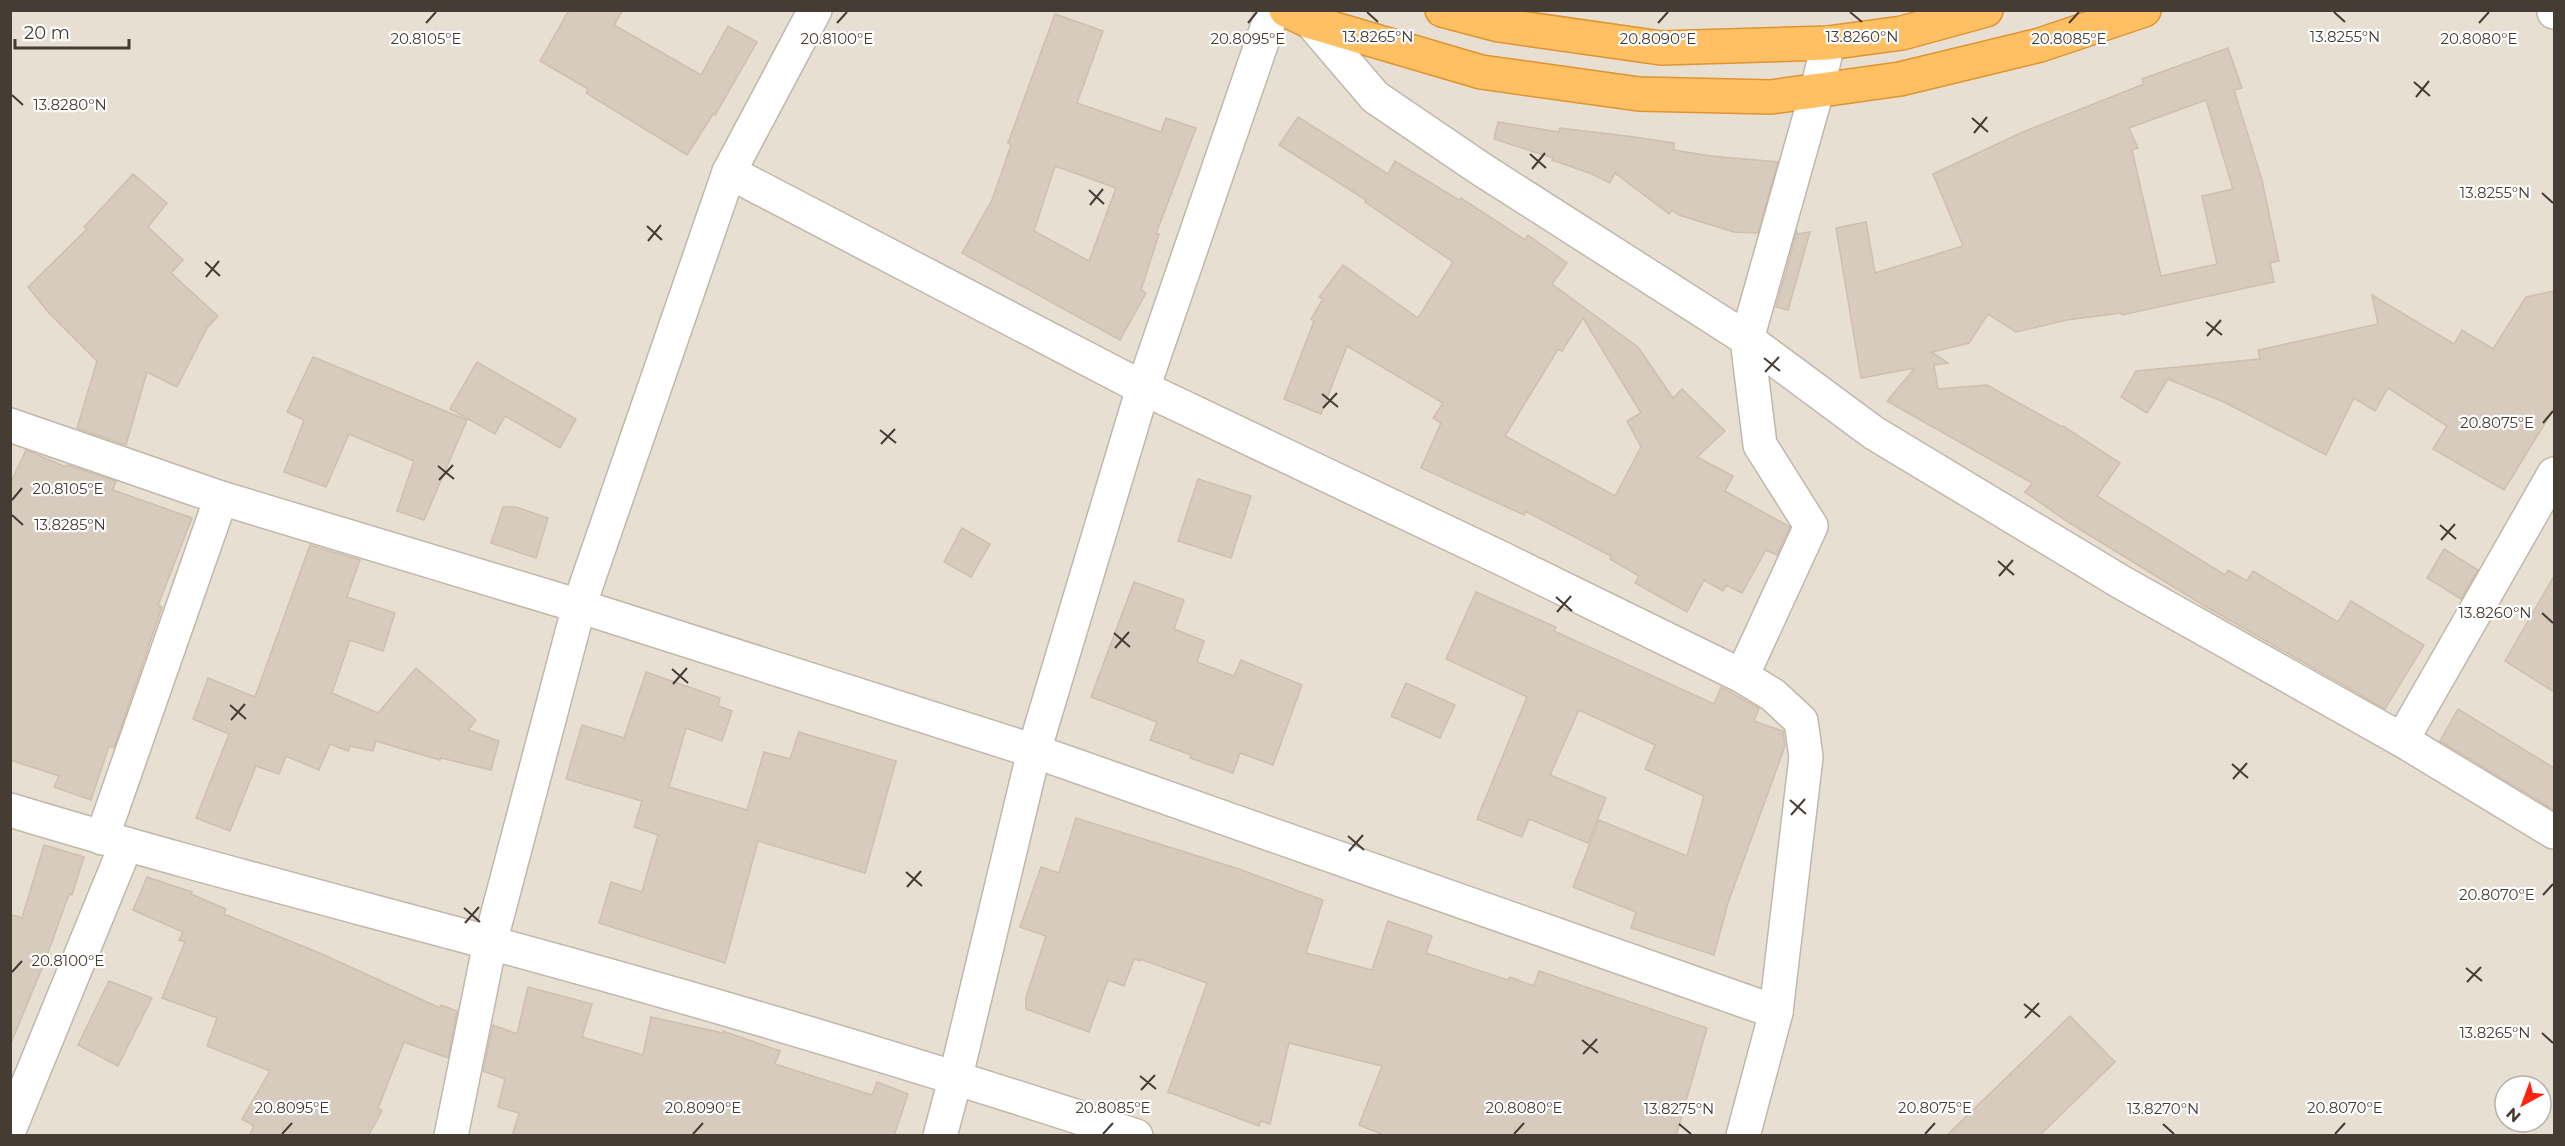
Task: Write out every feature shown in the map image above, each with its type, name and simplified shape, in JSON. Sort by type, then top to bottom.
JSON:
[{"type":"highway","points":[[1442,10],[1499,25],[1661,48],[1828,43],[1902,33],[1986,10]]},
{"type":"highway","points":[[1298,16],[1492,74],[1639,94],[1771,97],[1900,79],[2040,45],[2144,10]]},
{"type":"street","points":[[451,1136],[490,943],[579,606],[729,172],[815,10]]},
{"type":"street","points":[[940,1136],[1034,751],[1143,388],[1273,10]]},
{"type":"street","points":[[1298,16],[1375,97],[1481,169],[1747,339],[1874,433],[2121,582],[2402,740],[2554,832]]},
{"type":"street","points":[[1742,676],[1811,526],[1760,445],[1747,339],[1817,91],[1828,43]]},
{"type":"street","points":[[729,172],[1143,388],[1503,559],[1742,676],[1773,695],[1801,721],[1806,757],[1776,1012],[1743,1136]]},
{"type":"street","points":[[10,425],[221,498],[579,606],[1034,751],[1776,1012]]},
{"type":"street","points":[[2402,740],[2554,474]]},
{"type":"street","points":[[10,1128],[114,842],[221,498]]},
{"type":"street","points":[[10,810],[114,842],[490,943],[956,1076],[1136,1136]]},
{"type":"shaded area","points":[[10,11],[2554,11],[2554,1135],[11,1135]]},
{"type":"building","points":[[569,10],[623,10],[614,25],[701,75],[728,26],[757,42],[715,115],[713,114],[687,155],[586,93],[588,89],[540,61]]},
{"type":"building","points":[[1055,14],[1103,31],[1077,103],[1161,132],[1166,118],[1196,128],[1156,234],[1159,234],[1141,290],[1146,293],[1120,340],[962,253],[992,200],[1011,145],[1008,143]],"holes":[[[1055,166],[1116,188],[1089,261],[1034,231]]]},
{"type":"building","points":[[2228,48],[2242,88],[2234,90],[2262,180],[2279,261],[2270,263],[2274,282],[2122,315],[2121,313],[2067,320],[2016,332],[1988,314],[1969,343],[1932,352],[1948,363],[1934,365],[1938,389],[1987,385],[2063,426],[2120,463],[2097,496],[2225,575],[2228,570],[2247,581],[2253,571],[2338,622],[2351,601],[2424,645],[2385,709],[2203,605],[2068,522],[2025,492],[2032,483],[1887,401],[1915,368],[1861,378],[1836,228],[1866,222],[1875,273],[1963,246],[1933,174],[2025,131],[2144,84],[2142,79]],"holes":[[[2206,100],[2233,189],[2202,196],[2217,264],[2161,276],[2132,150],[2138,148],[2129,128]]]},
{"type":"building","points":[[1298,117],[1388,174],[1395,161],[1459,200],[1461,198],[1525,240],[1528,235],[1567,263],[1552,284],[1638,347],[1673,398],[1682,389],[1725,431],[1697,457],[1733,476],[1725,491],[1790,527],[1777,555],[1766,550],[1742,593],[1726,585],[1723,591],[1704,580],[1687,612],[1635,583],[1639,576],[1610,559],[1611,556],[1525,511],[1524,515],[1421,468],[1441,423],[1433,418],[1443,403],[1347,346],[1321,414],[1284,399],[1314,321],[1311,319],[1323,299],[1319,297],[1343,265],[1418,318],[1453,262],[1365,202],[1366,200],[1279,145]],"holes":[[[1583,318],[1641,413],[1627,421],[1641,447],[1615,496],[1505,436],[1558,349],[1562,351]]]},
{"type":"building","points":[[1498,122],[1559,132],[1560,128],[1627,136],[1674,143],[1674,150],[1778,162],[1758,233],[1734,232],[1679,215],[1672,210],[1669,214],[1615,173],[1610,183],[1552,160],[1553,158],[1494,139]]},
{"type":"building","points":[[133,174],[167,203],[148,227],[183,260],[171,273],[218,316],[207,328],[177,387],[147,372],[126,445],[77,428],[97,361],[48,312],[28,287],[87,229],[84,227]]},
{"type":"building","points":[[1797,231],[1797,234],[1810,232],[1788,310],[1776,307]]},
{"type":"building","points":[[2554,291],[2554,409],[2504,490],[2433,449],[2447,426],[2388,388],[2375,411],[2354,398],[2326,455],[2226,403],[2168,379],[2147,413],[2121,397],[2136,371],[2260,359],[2258,350],[2378,324],[2372,295],[2454,344],[2462,330],[2493,349],[2526,297]]},
{"type":"building","points":[[313,357],[467,420],[424,520],[397,511],[414,461],[349,434],[326,487],[284,472],[304,420],[287,412]]},
{"type":"building","points":[[477,362],[576,419],[560,448],[505,416],[495,434],[450,409]]},
{"type":"building","points":[[26,450],[66,467],[67,465],[116,481],[113,490],[192,518],[158,605],[162,607],[114,748],[109,746],[91,800],[54,787],[59,776],[10,760],[10,484]]},
{"type":"building","points":[[1198,479],[1251,496],[1231,558],[1178,541]]},
{"type":"building","points":[[503,507],[516,507],[548,518],[536,558],[491,543]]},
{"type":"building","points":[[962,528],[990,544],[971,577],[944,562]]},
{"type":"building","points":[[310,545],[360,560],[347,597],[395,613],[383,651],[350,640],[332,693],[378,713],[416,668],[476,720],[468,730],[499,741],[491,770],[441,758],[440,760],[376,741],[373,751],[350,746],[348,751],[330,744],[319,770],[286,756],[279,774],[256,766],[230,831],[196,818],[229,734],[193,719],[208,678],[255,697]]},
{"type":"building","points":[[2444,549],[2478,570],[2461,599],[2427,578]]},
{"type":"building","points":[[2554,576],[2554,692],[2505,661]]},
{"type":"building","points":[[1134,582],[1184,600],[1174,629],[1204,641],[1197,662],[1234,676],[1241,660],[1302,685],[1273,765],[1240,753],[1233,773],[1190,758],[1191,755],[1150,740],[1157,722],[1091,697]]},
{"type":"building","points":[[1476,592],[1556,627],[1554,631],[1714,704],[1721,687],[1759,708],[1754,721],[1783,731],[1785,746],[1728,903],[1714,955],[1631,928],[1636,912],[1573,887],[1599,820],[1687,856],[1704,796],[1645,769],[1655,745],[1579,710],[1550,775],[1606,798],[1588,843],[1529,819],[1522,837],[1477,819],[1527,697],[1446,659]]},
{"type":"building","points":[[646,672],[720,698],[718,706],[732,711],[722,741],[686,728],[669,787],[747,810],[764,752],[790,759],[799,732],[896,761],[865,873],[758,841],[725,963],[599,923],[611,882],[642,892],[658,835],[634,827],[642,801],[566,779],[582,725],[624,738]]},
{"type":"building","points":[[1406,683],[1455,705],[1440,738],[1391,716]]},
{"type":"building","points":[[2458,709],[2554,768],[2554,810],[2440,741]]},
{"type":"building","points":[[1076,818],[1239,869],[1323,900],[1306,953],[1372,970],[1388,921],[1432,936],[1426,953],[1508,980],[1510,977],[1534,986],[1539,971],[1707,1028],[1676,1136],[1386,1136],[1359,1125],[1382,1066],[1289,1043],[1270,1124],[1261,1121],[1259,1126],[1168,1092],[1207,983],[1140,959],[1140,961],[1134,959],[1124,986],[1108,980],[1089,1032],[1026,1009],[1026,997],[1046,936],[1020,927],[1041,867],[1059,873]]},
{"type":"building","points":[[44,845],[84,857],[72,895],[69,894],[45,961],[11,1043],[10,914],[22,918]]},
{"type":"building","points":[[147,877],[192,892],[191,894],[226,909],[224,914],[322,954],[440,1008],[441,1005],[457,1011],[448,1058],[404,1042],[378,1108],[382,1111],[368,1136],[249,1136],[254,1126],[242,1119],[270,1071],[207,1046],[217,1018],[162,998],[185,942],[179,940],[183,932],[133,910]]},
{"type":"building","points":[[109,981],[152,998],[118,1066],[78,1045]]},
{"type":"building","points":[[528,987],[592,1004],[582,1037],[643,1055],[651,1017],[723,1033],[723,1031],[780,1051],[775,1064],[872,1095],[877,1082],[908,1094],[894,1136],[512,1136],[519,1113],[498,1107],[505,1079],[483,1071],[493,1025],[517,1034]]},
{"type":"building","points":[[2070,1016],[2115,1062],[2039,1136],[1946,1136]]}]
